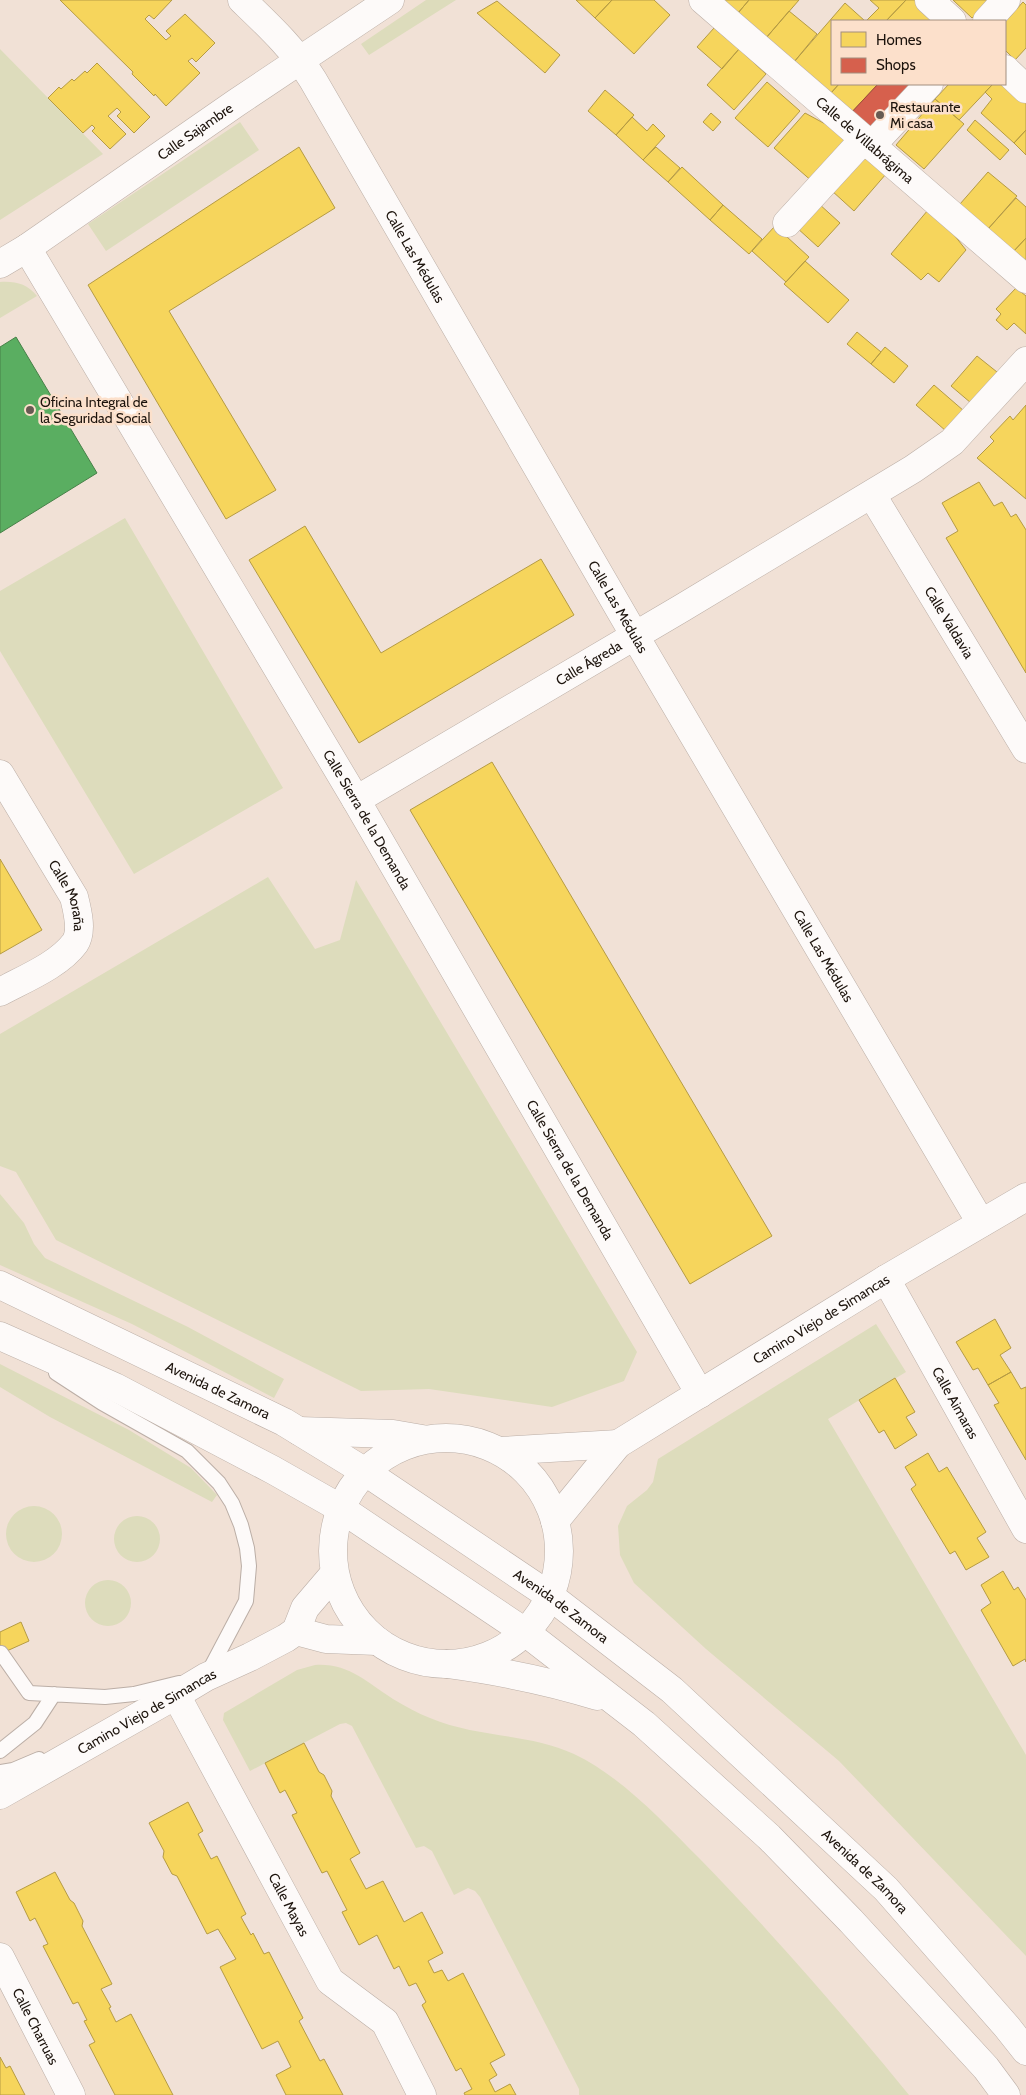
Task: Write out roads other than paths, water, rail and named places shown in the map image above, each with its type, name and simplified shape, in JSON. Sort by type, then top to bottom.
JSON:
[{"type":"main road","name":"Calle Las Médulas","points":[[242,0],[301,59],[635,636],[981,1223]]},
{"type":"main road","name":"Calle Sajambre","points":[[0,264],[27,248],[390,0]]},
{"type":"main road","name":"Calle de Villabrágima","points":[[703,0],[1026,279]]},
{"type":"main road","points":[[929,0],[951,20]]},
{"type":"main road","points":[[988,20],[1006,0]]},
{"type":"main road","points":[[1006,70],[1026,89]]},
{"type":"main road","points":[[787,223],[928,85]]},
{"type":"main road","name":"Calle Sierra de la Demanda","points":[[27,248],[356,800],[700,1394]]},
{"type":"main road","name":"Calle Ágreda","points":[[356,800],[872,495],[952,442],[1026,361]]},
{"type":"main road","name":"Calle Valdavia","points":[[872,495],[1026,749]]},
{"type":"main road","name":"Calle Moraña","points":[[0,774],[74,897],[79,918],[76,942],[51,965],[0,992]]},
{"type":"main road","name":"Camino Viejo de Simancas","points":[[555,1521],[618,1444],[886,1279],[1026,1197]]},
{"type":"main road","name":"Calle Aimaras","points":[[886,1279],[1026,1529]]},
{"type":"main road","name":"Avenida de Zamora","points":[[0,1286],[23,1295],[298,1431],[364,1471],[550,1596],[672,1690],[886,1889],[1026,2051]]},
{"type":"main road","points":[[2,1337],[115,1387],[230,1446],[340,1508],[525,1632],[644,1724],[769,1837],[851,1921],[986,2068],[1006,2095]]},
{"type":"main road","points":[[298,1431],[393,1434],[422,1439]]},
{"type":"main road","points":[[447,1664],[485,1657],[508,1646],[525,1632],[540,1614],[550,1596],[558,1568],[559,1542],[550,1504],[536,1482],[520,1464],[500,1451],[471,1440],[448,1437],[422,1439],[401,1446],[383,1456],[364,1471],[350,1488],[340,1508],[334,1527],[332,1547],[334,1574],[340,1594],[350,1612],[358,1624],[377,1641],[405,1656],[428,1663],[499,1671],[552,1682],[615,1702]]},
{"type":"main road","name":"Camino Viejo de Simancas","points":[[500,1451],[618,1444]]},
{"type":"main road","points":[[334,1574],[305,1608],[296,1631],[326,1639],[377,1641]]},
{"type":"main road","name":"Camino Viejo de Simancas","points":[[0,1795],[206,1677],[250,1657],[296,1631]]},
{"type":"main road","name":"Calle Mayas","points":[[176,1695],[330,1981],[386,2022],[422,2095]]},
{"type":"main road","name":"Calle Charruas","points":[[0,1957],[71,2095]]},
{"type":"lane","points":[[1,1653],[29,1693],[105,1697],[134,1694],[206,1677],[246,1601],[249,1566],[242,1525],[232,1503],[219,1483],[187,1452],[102,1403],[2,1337]]},
{"type":"lane","points":[[0,1751],[35,1723],[54,1694]]},
{"type":"lane","points":[[0,1772],[14,1770],[134,1719]]},
{"type":"place","name":"Restaurante Mi casa","points":[[880,115]]},
{"type":"place","name":"Oficina Integral de la Seguridad Social","points":[[30,410]]}]
